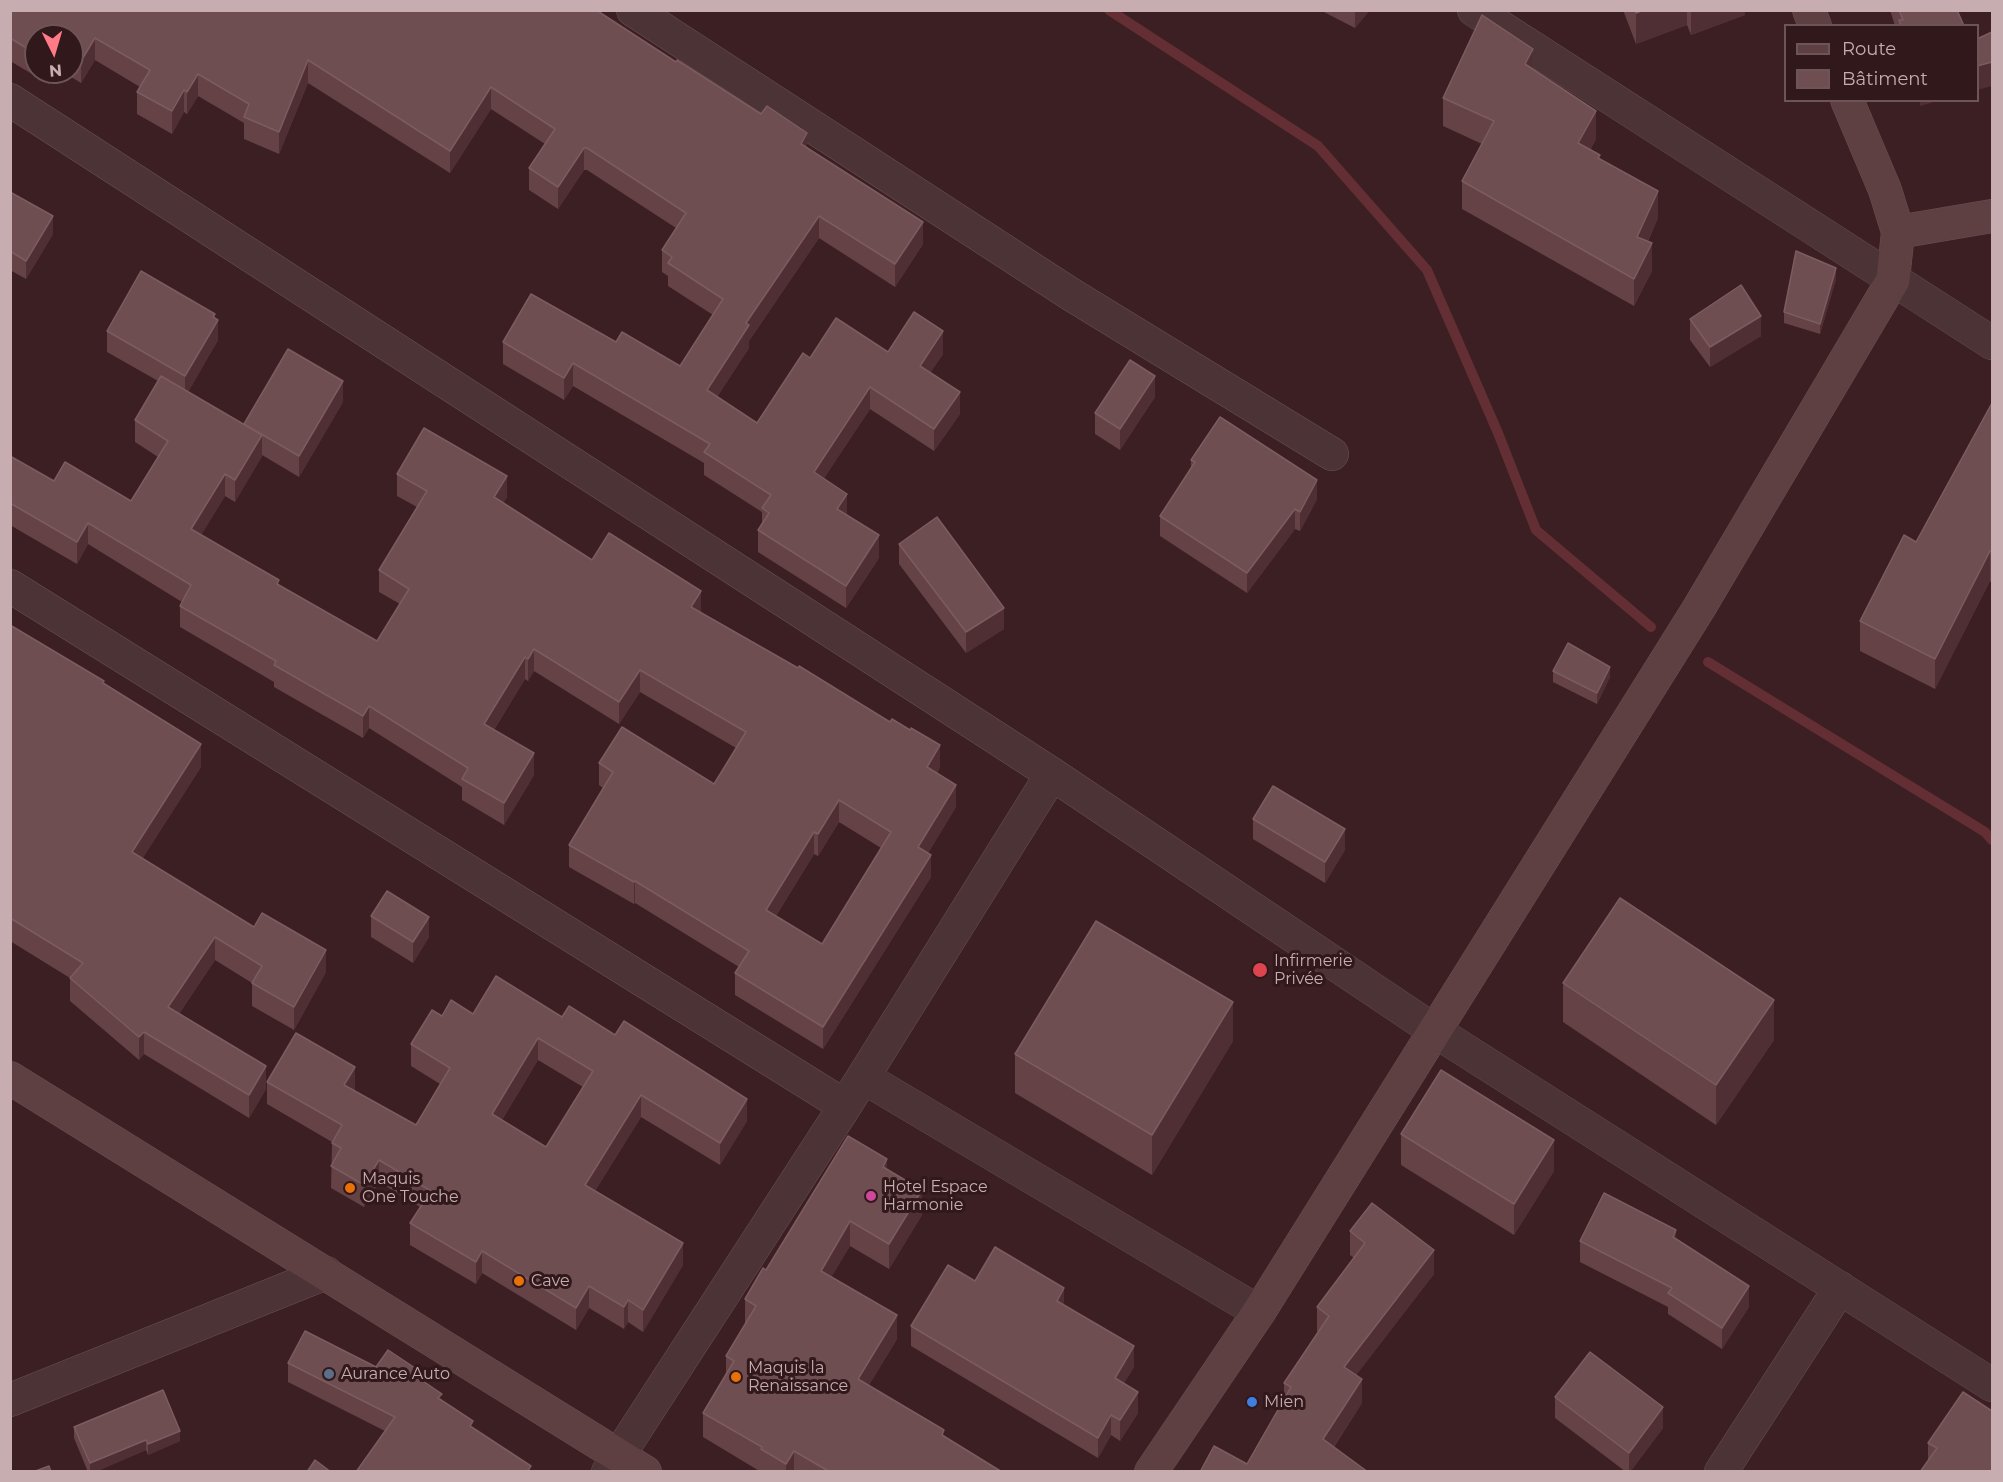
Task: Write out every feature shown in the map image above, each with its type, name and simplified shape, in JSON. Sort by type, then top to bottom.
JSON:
[{"type":"street","points":[[633,10],[1072,295],[1332,454]]},
{"type":"street","points":[[1474,10],[1992,343]]},
{"type":"street","points":[[10,100],[1052,774],[1435,1031],[1992,1385]]},
{"type":"street","points":[[1151,1472],[1259,1312],[1699,608],[1893,280],[1898,232],[1885,190],[1848,102]]},
{"type":"street","points":[[1898,232],[1992,216]]},
{"type":"street","points":[[10,586],[845,1106]]},
{"type":"street","points":[[10,1078],[326,1274],[624,1466],[1052,774]]},
{"type":"street","points":[[863,1077],[1259,1312]]},
{"type":"street","points":[[10,1400],[326,1274]]},
{"type":"street","points":[[1721,1472],[1840,1288]]},
{"type":"building","points":[[10,10],[596,10],[761,114],[767,106],[807,133],[801,144],[923,222],[895,264],[819,216],[746,323],[749,325],[707,390],[757,423],[803,353],[810,358],[836,318],[888,352],[914,312],[943,331],[920,366],[960,392],[934,429],[870,387],[814,472],[847,494],[837,509],[879,535],[846,586],[758,530],[769,513],[762,508],[771,495],[704,452],[710,444],[573,363],[564,378],[503,342],[531,294],[616,342],[622,332],[680,366],[723,299],[668,263],[672,257],[662,250],[686,213],[587,148],[584,148],[558,187],[529,168],[555,129],[491,87],[450,151],[308,60],[279,132],[244,117],[249,104],[198,74],[187,92],[184,90],[172,111],[137,92],[150,70],[95,38],[84,56],[84,24],[24,24],[24,47],[10,38]]},
{"type":"building","points":[[1899,10],[1957,10],[1963,24],[1900,24],[1899,20],[1903,20]]},
{"type":"building","points":[[1482,15],[1533,49],[1525,64],[1596,111],[1578,143],[1600,155],[1598,158],[1658,191],[1637,237],[1652,243],[1634,279],[1462,181],[1494,121],[1443,98]]},
{"type":"building","points":[[1992,32],[1992,62],[1979,65],[1979,38]]},
{"type":"building","points":[[10,192],[53,216],[26,261],[10,251]]},
{"type":"building","points":[[1796,251],[1836,268],[1820,324],[1784,312]]},
{"type":"building","points":[[141,271],[215,314],[213,317],[218,320],[185,376],[107,331]]},
{"type":"building","points":[[1741,285],[1761,316],[1710,347],[1690,319]]},
{"type":"building","points":[[288,349],[343,381],[299,456],[244,424]]},
{"type":"building","points":[[1130,360],[1155,376],[1120,429],[1095,413]]},
{"type":"building","points":[[161,376],[262,435],[235,480],[225,474],[191,529],[279,580],[277,584],[377,641],[409,589],[379,570],[427,491],[397,474],[424,428],[507,476],[494,497],[592,560],[609,533],[701,591],[691,607],[798,668],[799,666],[890,722],[892,719],[940,745],[927,767],[956,785],[918,847],[931,855],[823,1027],[735,973],[749,951],[635,881],[569,845],[613,772],[599,763],[622,727],[714,784],[746,732],[640,670],[619,702],[534,649],[528,659],[525,657],[484,724],[534,753],[504,803],[462,779],[468,768],[369,706],[363,716],[274,665],[276,661],[180,606],[191,585],[88,523],[77,542],[10,503],[10,456],[54,481],[65,462],[131,501],[168,441],[135,420]],"holes":[[[839,800],[891,832],[822,944],[766,910],[814,832],[818,834]]]},
{"type":"building","points":[[1992,403],[1992,552],[1990,551],[1935,659],[1860,621],[1904,535],[1916,542]]},
{"type":"building","points":[[1220,417],[1317,480],[1300,512],[1295,509],[1247,573],[1160,516],[1195,462],[1191,460]]},
{"type":"building","points":[[937,517],[1004,608],[966,632],[899,544]]},
{"type":"building","points":[[10,625],[104,681],[103,683],[201,744],[132,852],[254,927],[262,913],[326,950],[294,1007],[252,983],[262,966],[215,937],[168,1007],[266,1066],[249,1095],[144,1032],[139,1037],[70,978],[83,963],[10,918]]},
{"type":"building","points":[[1568,643],[1610,667],[1597,693],[1553,671]]},
{"type":"building","points":[[1273,786],[1345,829],[1325,862],[1253,819]]},
{"type":"building","points":[[387,891],[429,917],[413,942],[371,916]]},
{"type":"building","points":[[1620,898],[1774,1000],[1716,1085],[1563,983]]},
{"type":"building","points":[[1096,921],[1233,1002],[1152,1135],[1015,1054]]},
{"type":"building","points":[[496,976],[562,1017],[569,1006],[615,1035],[624,1021],[747,1099],[720,1143],[641,1095],[585,1185],[683,1243],[643,1310],[628,1300],[624,1307],[589,1286],[576,1308],[482,1251],[476,1262],[410,1223],[431,1191],[379,1160],[364,1185],[331,1166],[341,1148],[332,1143],[342,1125],[267,1082],[296,1033],[355,1067],[344,1085],[416,1125],[450,1068],[411,1044],[432,1010],[442,1016],[451,1000],[473,1014]],"holes":[[[538,1038],[593,1071],[546,1147],[492,1114]]]},
{"type":"building","points":[[1441,1070],[1554,1140],[1514,1204],[1401,1134]]},
{"type":"building","points":[[848,1136],[887,1159],[883,1167],[922,1190],[889,1244],[850,1221],[821,1271],[897,1315],[858,1379],[944,1430],[942,1435],[1002,1472],[830,1472],[794,1451],[786,1464],[761,1449],[762,1447],[703,1413],[734,1361],[726,1356],[756,1306],[745,1299],[763,1268],[766,1270]]},
{"type":"building","points":[[1604,1193],[1676,1230],[1673,1237],[1749,1286],[1722,1328],[1668,1293],[1672,1288],[1580,1241]]},
{"type":"building","points":[[1372,1203],[1434,1250],[1344,1367],[1362,1379],[1323,1439],[1368,1472],[1303,1472],[1301,1470],[1300,1472],[1200,1472],[1214,1446],[1247,1464],[1291,1387],[1284,1383],[1329,1316],[1317,1307],[1365,1243],[1350,1231]]},
{"type":"building","points":[[995,1247],[1064,1288],[1057,1301],[1134,1346],[1115,1378],[1138,1392],[1120,1420],[1111,1415],[1098,1438],[911,1326],[948,1265],[975,1281]]},
{"type":"building","points":[[305,1331],[376,1367],[388,1350],[424,1374],[420,1379],[442,1394],[438,1398],[473,1421],[470,1426],[531,1466],[527,1472],[356,1472],[395,1417],[288,1363]]},
{"type":"building","points":[[1590,1352],[1663,1407],[1629,1453],[1555,1397]]},
{"type":"building","points":[[163,1390],[180,1431],[148,1444],[146,1440],[90,1463],[74,1427]]},
{"type":"building","points":[[1963,1392],[1992,1411],[1992,1472],[1920,1472],[1937,1448],[1928,1443]]},
{"type":"building","points":[[315,1460],[331,1472],[307,1472]]},
{"type":"building","points":[[49,1466],[51,1472],[33,1472]]},
{"type":"waterway","points":[[1109,10],[1318,146],[1427,270],[1498,433],[1536,530],[1651,627]]},
{"type":"waterway","points":[[1708,662],[1985,832],[1992,840]]},
{"type":"place","name":"Infirmerie Privée","points":[[1260,970]]},
{"type":"place","name":"Maquis One Touche","points":[[350,1188]]},
{"type":"place","name":"Hotel Espace Harmonie","points":[[871,1196]]},
{"type":"place","name":"Cave","points":[[519,1281]]},
{"type":"place","name":"Aurance Auto","points":[[329,1374]]},
{"type":"place","name":"Maquis la Renaissance","points":[[736,1377]]},
{"type":"place","name":"Mien","points":[[1252,1402]]}]
